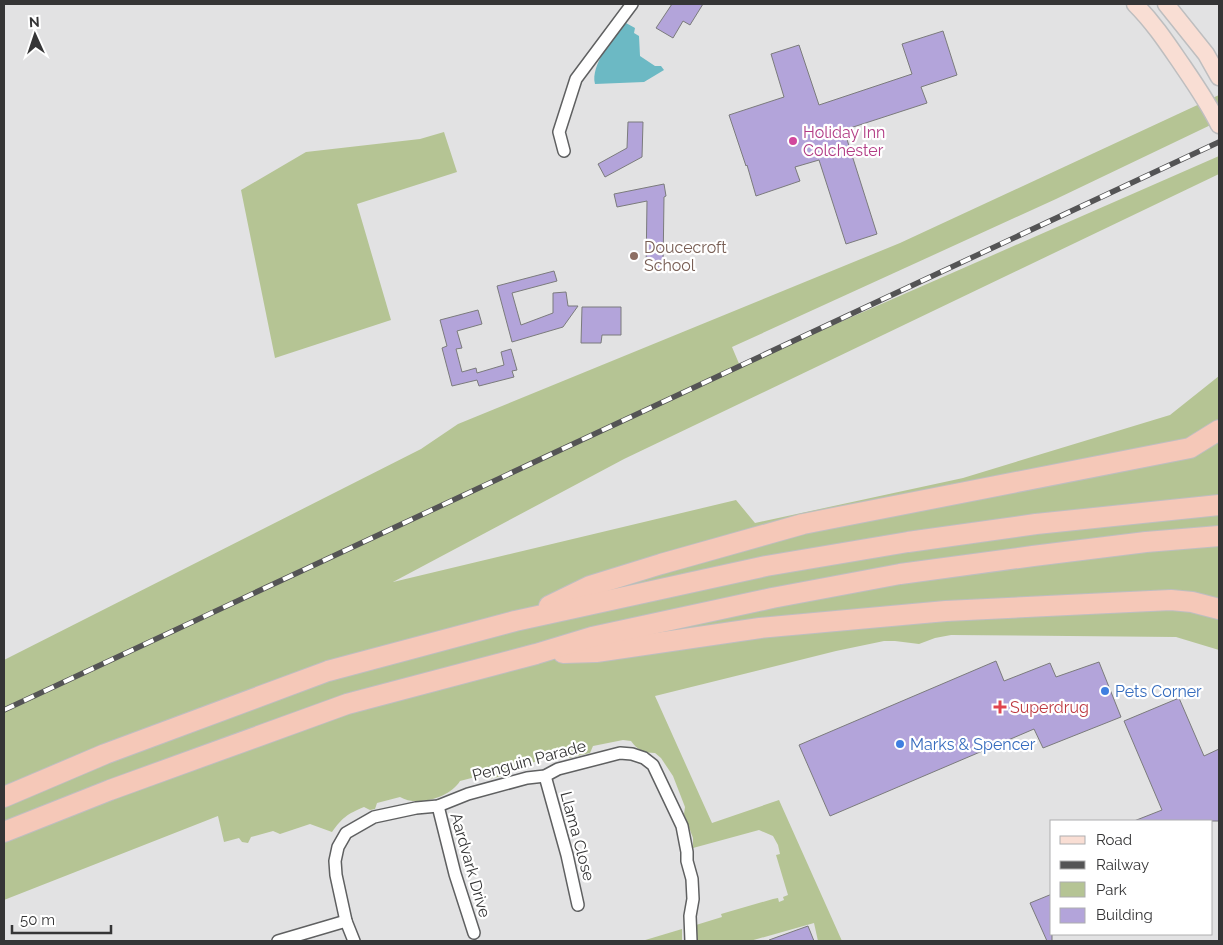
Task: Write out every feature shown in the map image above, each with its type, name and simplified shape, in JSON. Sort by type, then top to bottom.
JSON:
[{"type":"highway","points":[[515,621],[590,586],[803,524],[1190,448],[1219,430]]},
{"type":"highway","points":[[4,797],[105,754],[328,671],[515,621],[766,566],[908,542],[1036,524],[1219,505]]},
{"type":"highway","points":[[4,832],[110,790],[347,704],[536,654],[592,637],[772,598],[900,574],[1043,554],[1219,536]]},
{"type":"highway","points":[[536,654],[596,652],[760,628],[946,610],[1171,600],[1192,602],[1219,609]]},
{"type":"main road","points":[[1136,4],[1150,19],[1183,66],[1211,109],[1219,125]]},
{"type":"main road","points":[[1167,5],[1206,54],[1219,77]]},
{"type":"street","points":[[564,151],[560,132],[576,80],[632,4]]},
{"type":"street","name":"Penguin Parade","points":[[354,941],[346,921],[336,875],[335,861],[338,847],[346,833],[374,817],[416,808],[438,806],[468,794],[527,778],[545,776],[558,769],[620,753],[644,758],[653,765],[682,826],[687,852],[686,861],[692,880],[691,941]]},
{"type":"street","name":"Llama Close","points":[[545,776],[567,855],[578,905]]},
{"type":"street","name":"Aardvark Drive","points":[[438,806],[457,879],[474,933]]},
{"type":"street","points":[[278,941],[346,921]]},
{"type":"green space","points":[[1219,95],[1219,121],[1056,199],[732,347],[740,366],[1219,156],[1219,174],[624,459],[393,582],[736,500],[755,523],[963,478],[1170,415],[1219,376],[1219,650],[1176,637],[951,635],[919,644],[884,641],[655,696],[712,823],[779,800],[842,941],[818,941],[814,923],[750,941],[695,941],[696,925],[722,917],[721,914],[773,899],[778,898],[779,902],[784,900],[783,897],[788,895],[776,855],[780,854],[778,845],[773,836],[759,830],[693,848],[693,838],[684,814],[685,807],[673,776],[661,758],[655,753],[642,750],[631,741],[623,740],[593,746],[590,753],[569,758],[562,755],[515,767],[510,774],[489,779],[483,775],[460,781],[449,792],[432,799],[415,801],[400,797],[377,803],[375,809],[370,810],[364,807],[345,817],[332,832],[310,824],[280,834],[273,831],[251,837],[248,843],[242,842],[239,838],[224,842],[218,816],[4,900],[4,660],[421,449],[458,424],[900,243]]},
{"type":"green space","points":[[444,132],[457,172],[357,204],[391,320],[275,358],[241,190],[306,152],[420,139]]},
{"type":"green space","points":[[682,929],[682,941],[642,941]]},
{"type":"water","points":[[626,23],[635,28],[634,33],[639,36],[640,56],[655,66],[661,66],[664,70],[644,82],[595,84],[594,76],[599,60],[615,35]]},
{"type":"building","points":[[672,4],[703,4],[690,25],[683,21],[673,38],[656,28]]},
{"type":"building","name":"Holiday Inn Colchester","points":[[943,31],[957,75],[921,87],[927,103],[844,130],[877,234],[846,244],[819,160],[795,167],[800,181],[756,196],[729,115],[784,97],[771,54],[799,45],[819,105],[912,74],[902,44]]},
{"type":"building","points":[[628,122],[643,122],[642,157],[605,177],[598,164],[627,148]]},
{"type":"building","points":[[664,184],[666,196],[664,197],[663,270],[646,270],[647,201],[617,207],[614,194]]},
{"type":"building","points":[[554,271],[557,281],[512,293],[521,325],[553,313],[553,293],[566,292],[568,306],[578,306],[563,327],[512,342],[497,286]]},
{"type":"building","points":[[582,307],[621,307],[621,335],[602,335],[601,343],[581,343]]},
{"type":"building","points":[[478,310],[482,324],[457,331],[462,348],[456,349],[462,372],[476,368],[477,373],[504,365],[501,352],[511,349],[517,370],[512,371],[514,377],[479,386],[477,380],[452,386],[442,348],[447,346],[440,320]]},
{"type":"building","name":"Marks & Spencer","points":[[996,661],[1004,681],[1050,663],[1056,677],[1099,662],[1121,717],[1043,748],[1034,729],[830,816],[799,745]]},
{"type":"building","points":[[1179,698],[1204,756],[1219,749],[1219,821],[1137,820],[1162,810],[1124,721]]},
{"type":"building","points":[[1050,895],[1050,935],[1052,935],[1052,941],[1047,941],[1030,903]]},
{"type":"building","points":[[808,926],[814,941],[769,941],[769,940]]},
{"type":"railway","points":[[4,710],[1219,142]]},
{"type":"place","name":"Holiday Inn Colchester","points":[[793,141]]},
{"type":"place","name":"Doucecroft School","points":[[634,256]]},
{"type":"place","name":"Pets Corner","points":[[1105,691]]},
{"type":"place","name":"Superdrug","points":[[1000,707]]},
{"type":"place","name":"Marks & Spencer","points":[[900,744]]}]
